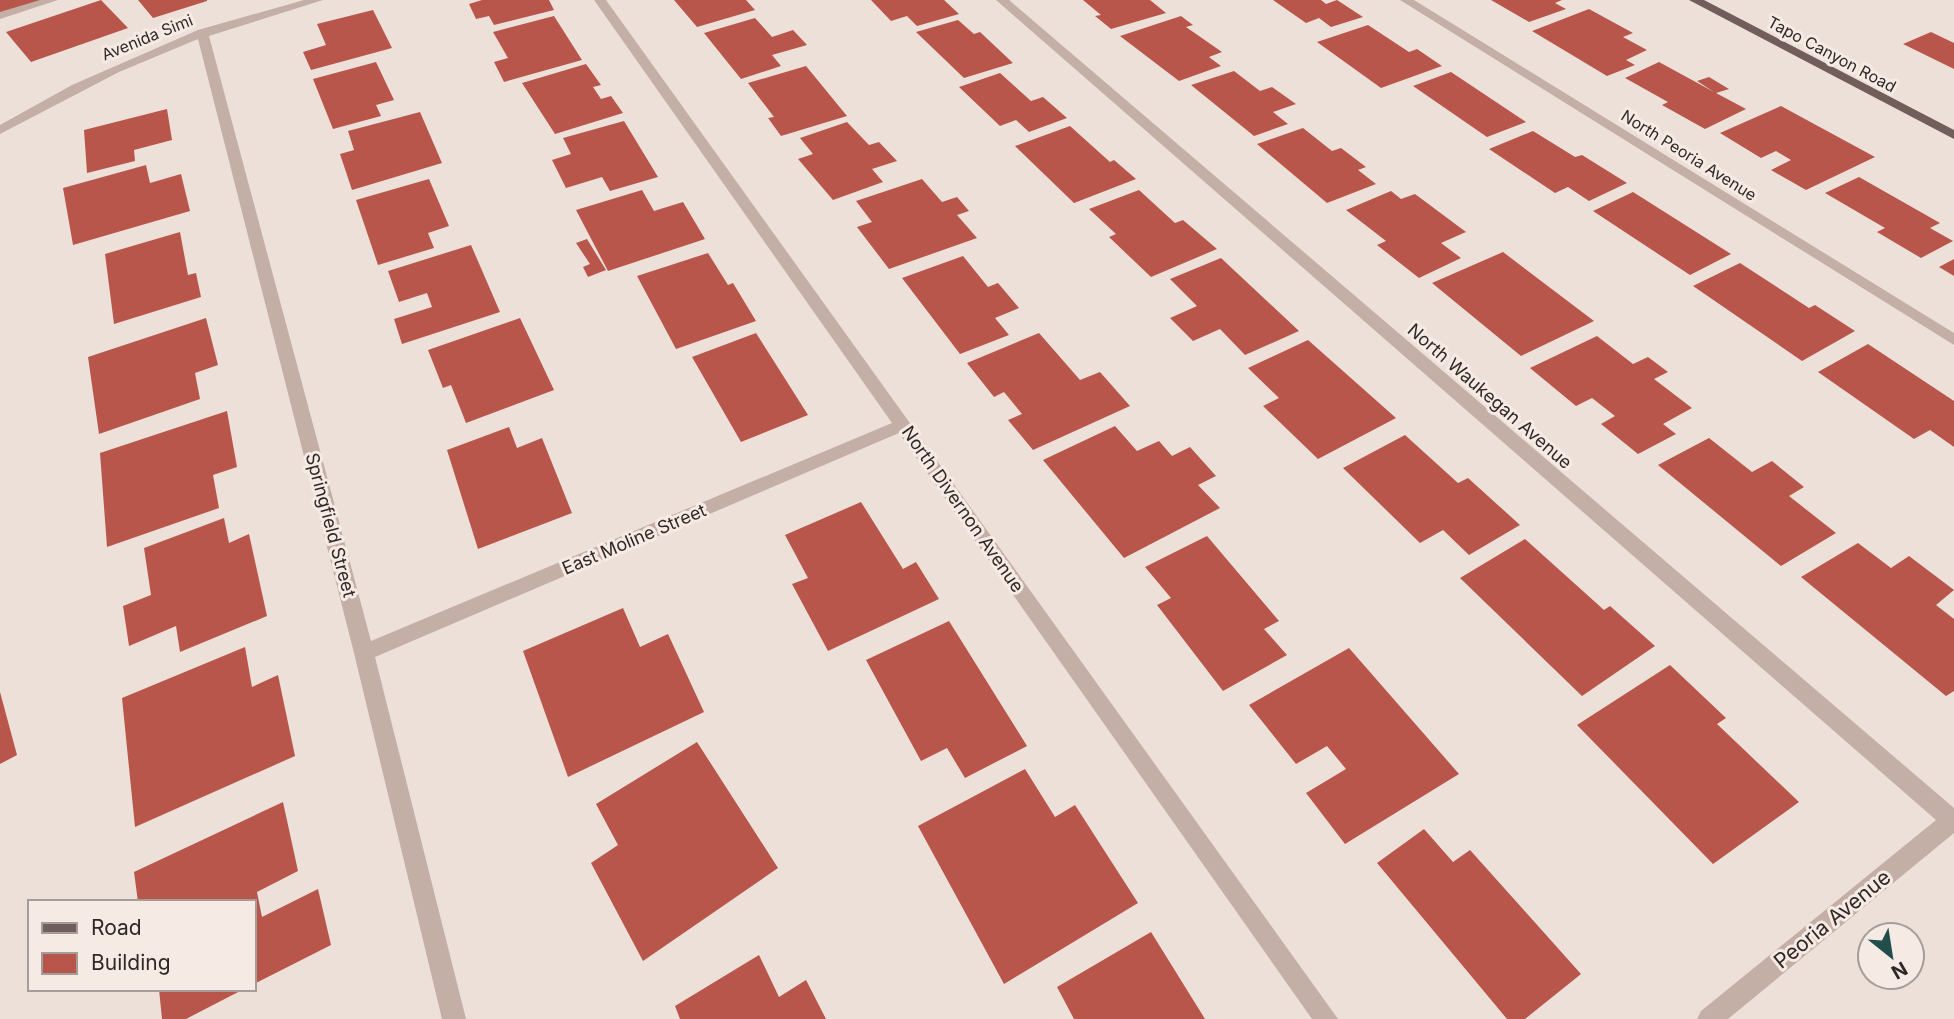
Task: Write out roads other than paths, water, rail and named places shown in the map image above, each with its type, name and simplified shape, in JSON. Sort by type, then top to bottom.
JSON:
[{"type":"main road","name":"Tapo Canyon Road","points":[[1695,0],[1954,135]]},
{"type":"street","points":[[0,16],[52,0]]},
{"type":"street","name":"Avenida Simi","points":[[0,130],[99,74],[202,32],[317,0]]},
{"type":"street","name":"North Divernon Avenue","points":[[600,0],[1326,1019]]},
{"type":"street","name":"North Waukegan Avenue","points":[[1002,0],[1953,820]]},
{"type":"street","name":"North Peoria Avenue","points":[[1406,0],[1954,340]]},
{"type":"street","name":"Springfield Street","points":[[202,32],[364,653],[454,1019]]},
{"type":"street","name":"East Moline Street","points":[[364,653],[903,425]]},
{"type":"street","name":"Peoria Avenue","points":[[1709,1019],[1953,820]]}]
